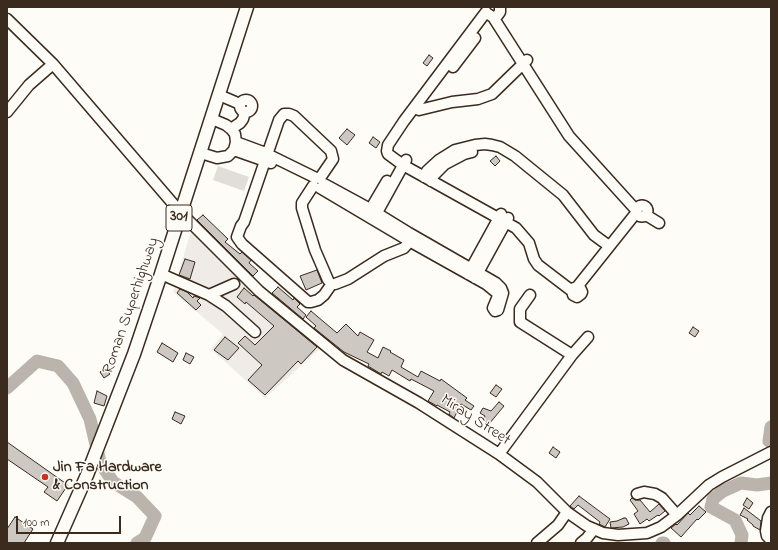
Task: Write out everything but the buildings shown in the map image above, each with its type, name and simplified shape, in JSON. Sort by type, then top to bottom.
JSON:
[{"type":"main road","name":"Roman Superhighway","points":[[57,543],[87,475],[134,354],[201,153],[247,7]]},
{"type":"street","points":[[640,212],[576,288],[560,279],[543,266],[531,242],[503,218],[402,160],[390,146],[406,122],[421,105],[460,51],[492,12],[524,59],[571,134],[640,212],[659,223]]},
{"type":"street","name":"Miray Street","points":[[7,19],[53,64],[180,213],[259,291],[344,360],[419,403],[499,454],[537,482],[567,512],[587,526],[604,533],[618,536],[647,534],[661,527],[677,515],[709,485],[771,452]]},
{"type":"street","points":[[421,105],[468,97],[495,89],[524,59]]},
{"type":"street","points":[[7,112],[29,85],[53,64]]},
{"type":"street","points":[[219,95],[242,108],[243,119],[231,129]]},
{"type":"street","points":[[332,281],[317,249],[305,204],[318,183],[338,160],[332,143],[310,127],[297,112],[282,109],[277,112],[274,118],[273,129],[246,207],[244,222],[241,226],[238,237],[242,244],[304,299],[311,302],[318,300],[324,295],[332,281],[374,254],[389,251],[410,237]]},
{"type":"street","points":[[201,153],[217,158],[228,156],[235,146],[235,134],[231,129],[226,124],[212,119]]},
{"type":"street","points":[[235,146],[264,156],[318,183],[473,273],[503,218]]},
{"type":"street","points":[[429,176],[452,159],[475,148],[491,148],[498,153],[513,159],[561,198],[592,236],[608,248]]},
{"type":"street","points":[[371,214],[402,160]]},
{"type":"street","points":[[596,266],[608,248],[640,212]]},
{"type":"street","points":[[161,274],[209,295],[226,306],[255,332]]},
{"type":"street","points":[[209,295],[234,284]]},
{"type":"street","points":[[530,295],[520,309],[520,322],[572,355]]},
{"type":"street","points":[[499,454],[572,355],[588,337]]},
{"type":"street","points":[[636,494],[644,492],[655,494],[662,498],[677,515]]},
{"type":"street","points":[[537,543],[558,524],[567,512]]},
{"type":"street","points":[[771,512],[769,514],[766,536],[771,540]]},
{"type":"street","points":[[581,543],[594,529]]},
{"type":"shaded area","points":[[218,166],[249,177],[244,191],[213,180]]},
{"type":"shaded area","points":[[191,231],[322,347],[265,398],[211,349],[223,334],[173,292]]},
{"type":"waterway","points":[[7,388],[37,361],[58,366],[73,383],[90,419],[100,462],[113,482],[137,497],[155,516],[145,538],[137,543]]},
{"type":"waterway","points":[[771,427],[769,441],[771,442]]},
{"type":"waterway","points":[[741,543],[742,535],[735,520],[711,507],[713,499],[723,491],[741,483],[757,485],[771,483]]},
{"type":"place","name":"Jin Fa Hardware & Construction","points":[[45,477]]}]
